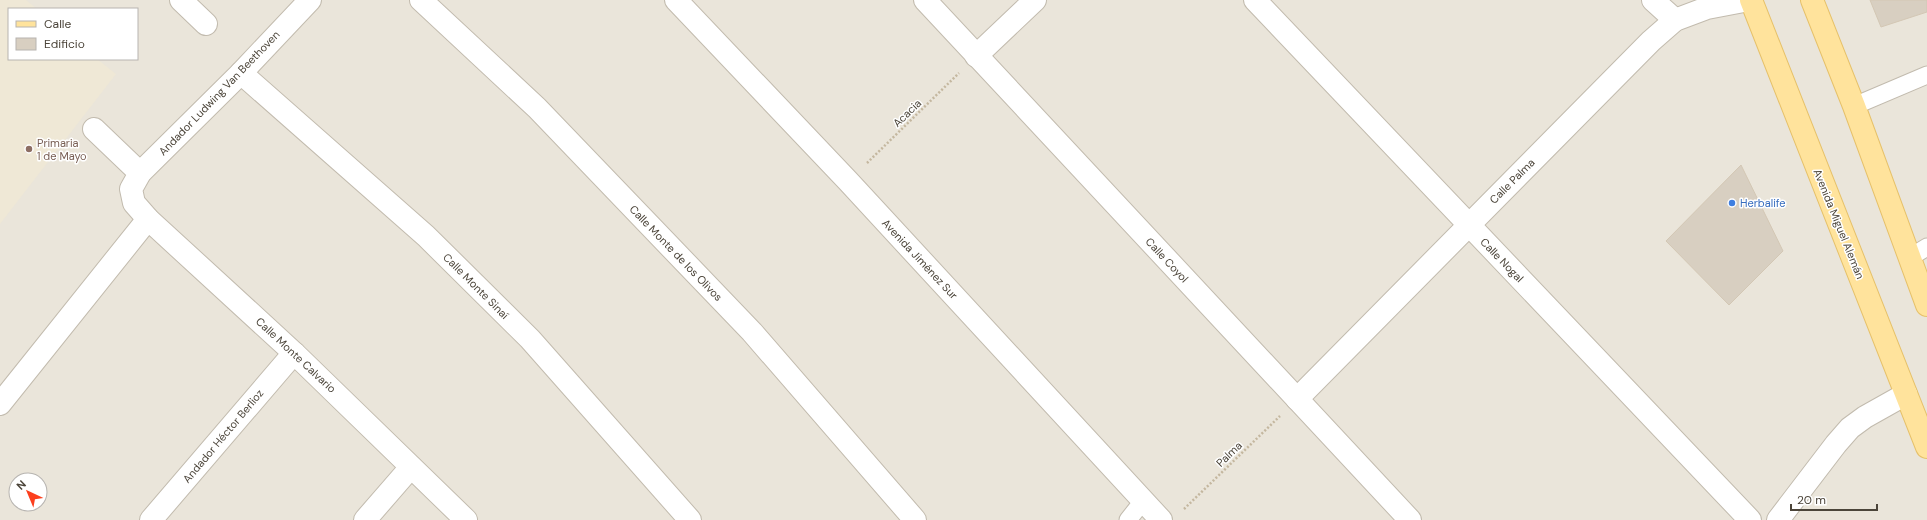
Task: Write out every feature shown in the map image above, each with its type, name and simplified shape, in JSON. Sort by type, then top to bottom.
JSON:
[{"type":"main road","name":"Avenida Miguel Alemán","points":[[1750,0],[1927,447]]},
{"type":"main road","points":[[1812,0],[1854,106],[1918,253],[1927,305]]},
{"type":"street","points":[[181,0],[206,24]]},
{"type":"street","name":"Andador Ludwing Van Beethoven","points":[[136,181],[310,0]]},
{"type":"street","name":"Calle Monte de los Olivos","points":[[422,0],[537,108],[746,326],[915,520]]},
{"type":"street","name":"Avenida Jiménez Sur","points":[[676,0],[848,182],[1143,501],[1170,517]]},
{"type":"street","name":"Calle Coyol","points":[[925,0],[1410,520]]},
{"type":"street","points":[[976,56],[1035,0]]},
{"type":"street","name":"Calle Nogal","points":[[1255,0],[1750,520]]},
{"type":"street","points":[[1653,0],[1675,20]]},
{"type":"street","name":"Calle Palma","points":[[1297,399],[1651,40],[1675,20],[1707,8],[1750,0]]},
{"type":"street","name":"Calle Monte Sinaí","points":[[241,73],[426,236],[530,339],[690,520]]},
{"type":"street","points":[[94,129],[136,181]]},
{"type":"street","name":"Calle Monte Calvario","points":[[136,181],[134,203],[148,219],[294,353],[466,520]]},
{"type":"street","points":[[0,404],[148,219]]},
{"type":"street","name":"Andador Héctor Berlioz","points":[[151,520],[294,353]]},
{"type":"street","points":[[1778,520],[1850,428],[1865,417],[1906,394]]},
{"type":"street","points":[[365,520],[411,467]]},
{"type":"lane","points":[[1854,106],[1927,75]]},
{"type":"lane","points":[[1128,520],[1143,501]]},
{"type":"path","name":"Acacia","points":[[848,182],[976,56]]},
{"type":"path","name":"Palma","points":[[1170,517],[1297,399]]},
{"type":"shaded area","points":[[0,0],[1927,0],[1927,520],[0,520]]},
{"type":"shaded area","name":"Primaria 1 de Mayo","points":[[0,0],[26,0],[36,8],[8,8],[8,60],[98,60],[116,74],[0,224]]},
{"type":"building","points":[[1870,0],[1927,0],[1927,12],[1881,27]]},
{"type":"building","name":"Herbalife","points":[[1741,165],[1783,251],[1729,305],[1666,241]]},
{"type":"place","name":"Primaria 1 de Mayo","points":[[29,149]]},
{"type":"place","name":"Herbalife","points":[[1732,203]]}]
